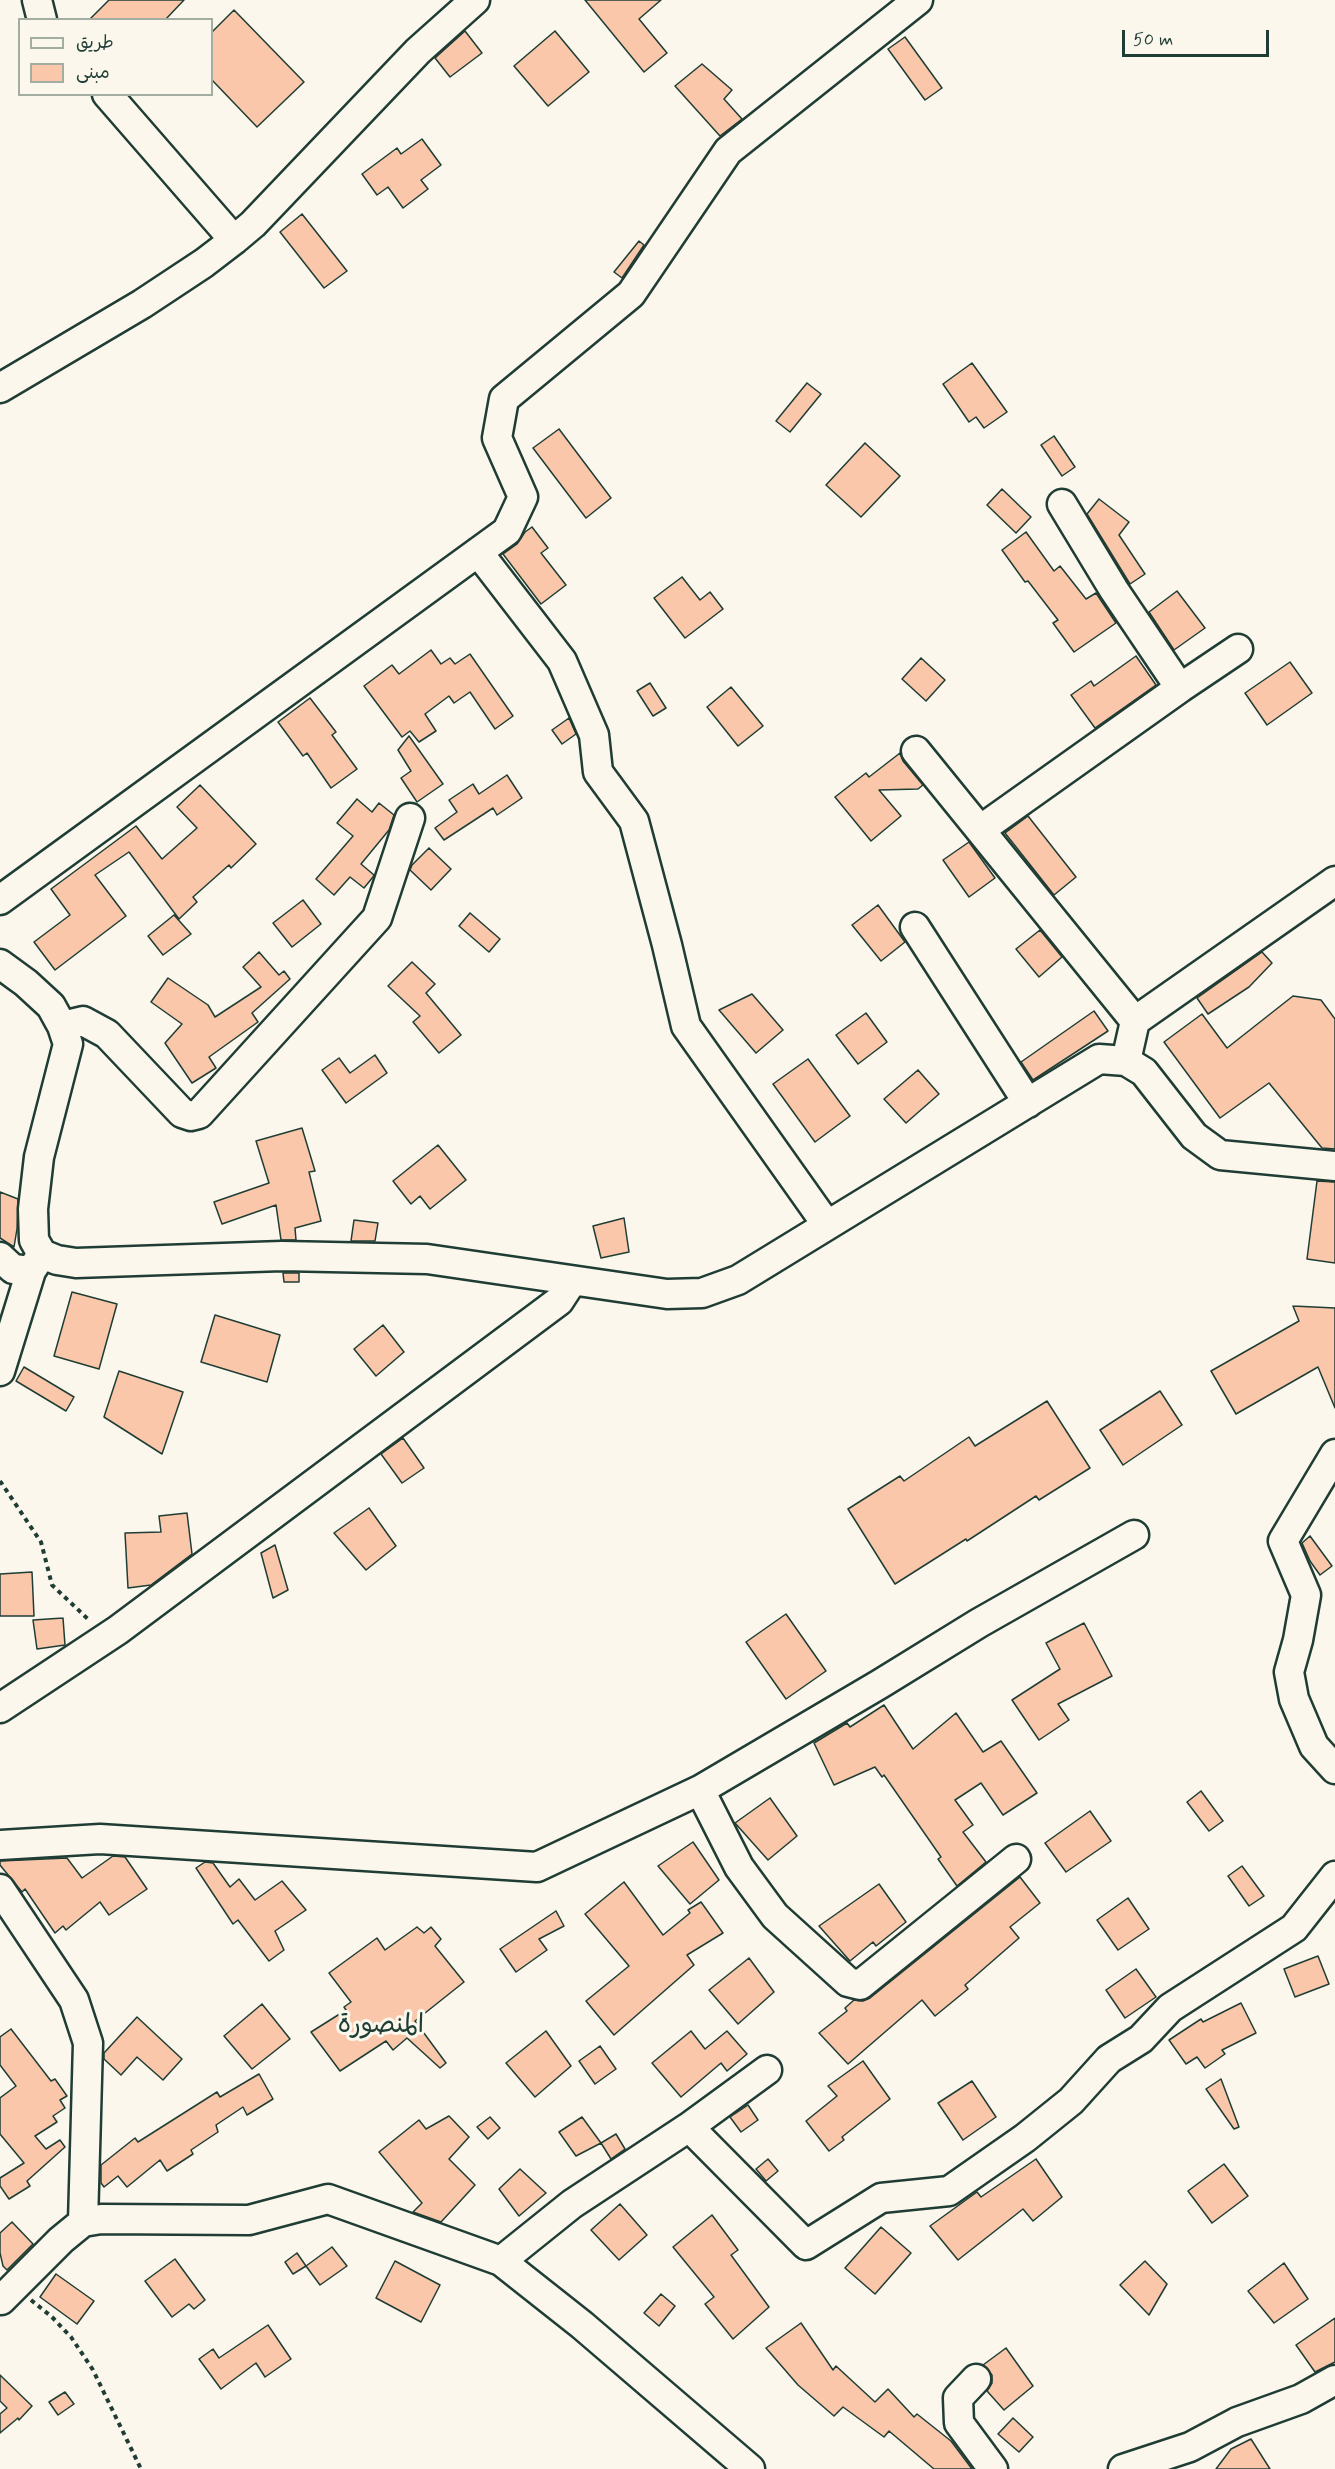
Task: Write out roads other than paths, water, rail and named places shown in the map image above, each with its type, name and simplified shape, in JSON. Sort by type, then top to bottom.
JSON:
[{"type":"street","points":[[37,0],[42,18]]},
{"type":"street","points":[[0,388],[142,304],[234,240],[253,224],[418,51],[475,0]]},
{"type":"street","points":[[0,900],[507,531],[523,497],[497,438],[504,399],[631,294],[728,151],[918,0]]},
{"type":"street","points":[[109,96],[234,240]]},
{"type":"street","points":[[1062,504],[1114,590],[1180,688]]},
{"type":"street","points":[[478,552],[562,662],[594,735],[598,772],[634,821],[686,1026],[827,1225]]},
{"type":"street","points":[[980,830],[1238,649]]},
{"type":"street","points":[[916,752],[1136,1021]]},
{"type":"street","points":[[62,1026],[82,1022],[107,1034],[182,1113],[191,1116],[199,1114],[377,918],[410,818]]},
{"type":"street","points":[[1126,1061],[1136,1021],[1335,881]]},
{"type":"street","points":[[915,927],[1028,1103]]},
{"type":"street","points":[[0,964],[26,983],[51,1006],[62,1026],[68,1044],[39,1157],[33,1209],[36,1262],[0,1371]]},
{"type":"street","points":[[0,1257],[13,1269],[36,1262],[57,1260],[76,1263],[282,1256],[427,1259],[667,1294],[702,1293],[738,1280],[1099,1059],[1126,1061],[1144,1072],[1194,1136],[1220,1155],[1335,1166]]},
{"type":"street","points":[[0,1708],[98,1644],[559,1301],[572,1281]]},
{"type":"street","points":[[1335,1454],[1283,1541],[1306,1595],[1298,1640],[1288,1672],[1294,1699],[1314,1746],[1335,1769]]},
{"type":"street","points":[[0,1845],[100,1839],[537,1867],[700,1790],[979,1623],[1134,1535]]},
{"type":"street","points":[[700,1790],[739,1867],[775,1916],[848,1982],[860,1985],[1016,1859]]},
{"type":"street","points":[[689,2127],[806,2246],[881,2198],[949,2191],[1024,2138],[1071,2101],[1109,2059],[1141,2039],[1170,2008],[1294,1928],[1335,1876]]},
{"type":"street","points":[[0,1889],[74,2000],[88,2043],[83,2222]]},
{"type":"street","points":[[501,2261],[572,2204],[689,2127],[767,2070]]},
{"type":"street","points":[[4,2296],[83,2222],[101,2219],[249,2220],[327,2199],[501,2261],[582,2325],[750,2469]]},
{"type":"street","points":[[976,2379],[958,2398],[959,2423],[993,2469]]},
{"type":"street","points":[[1123,2469],[1190,2447],[1237,2422],[1301,2398],[1335,2380]]},
{"type":"district","name":"المنصورة","points":[[381,2027]]}]
